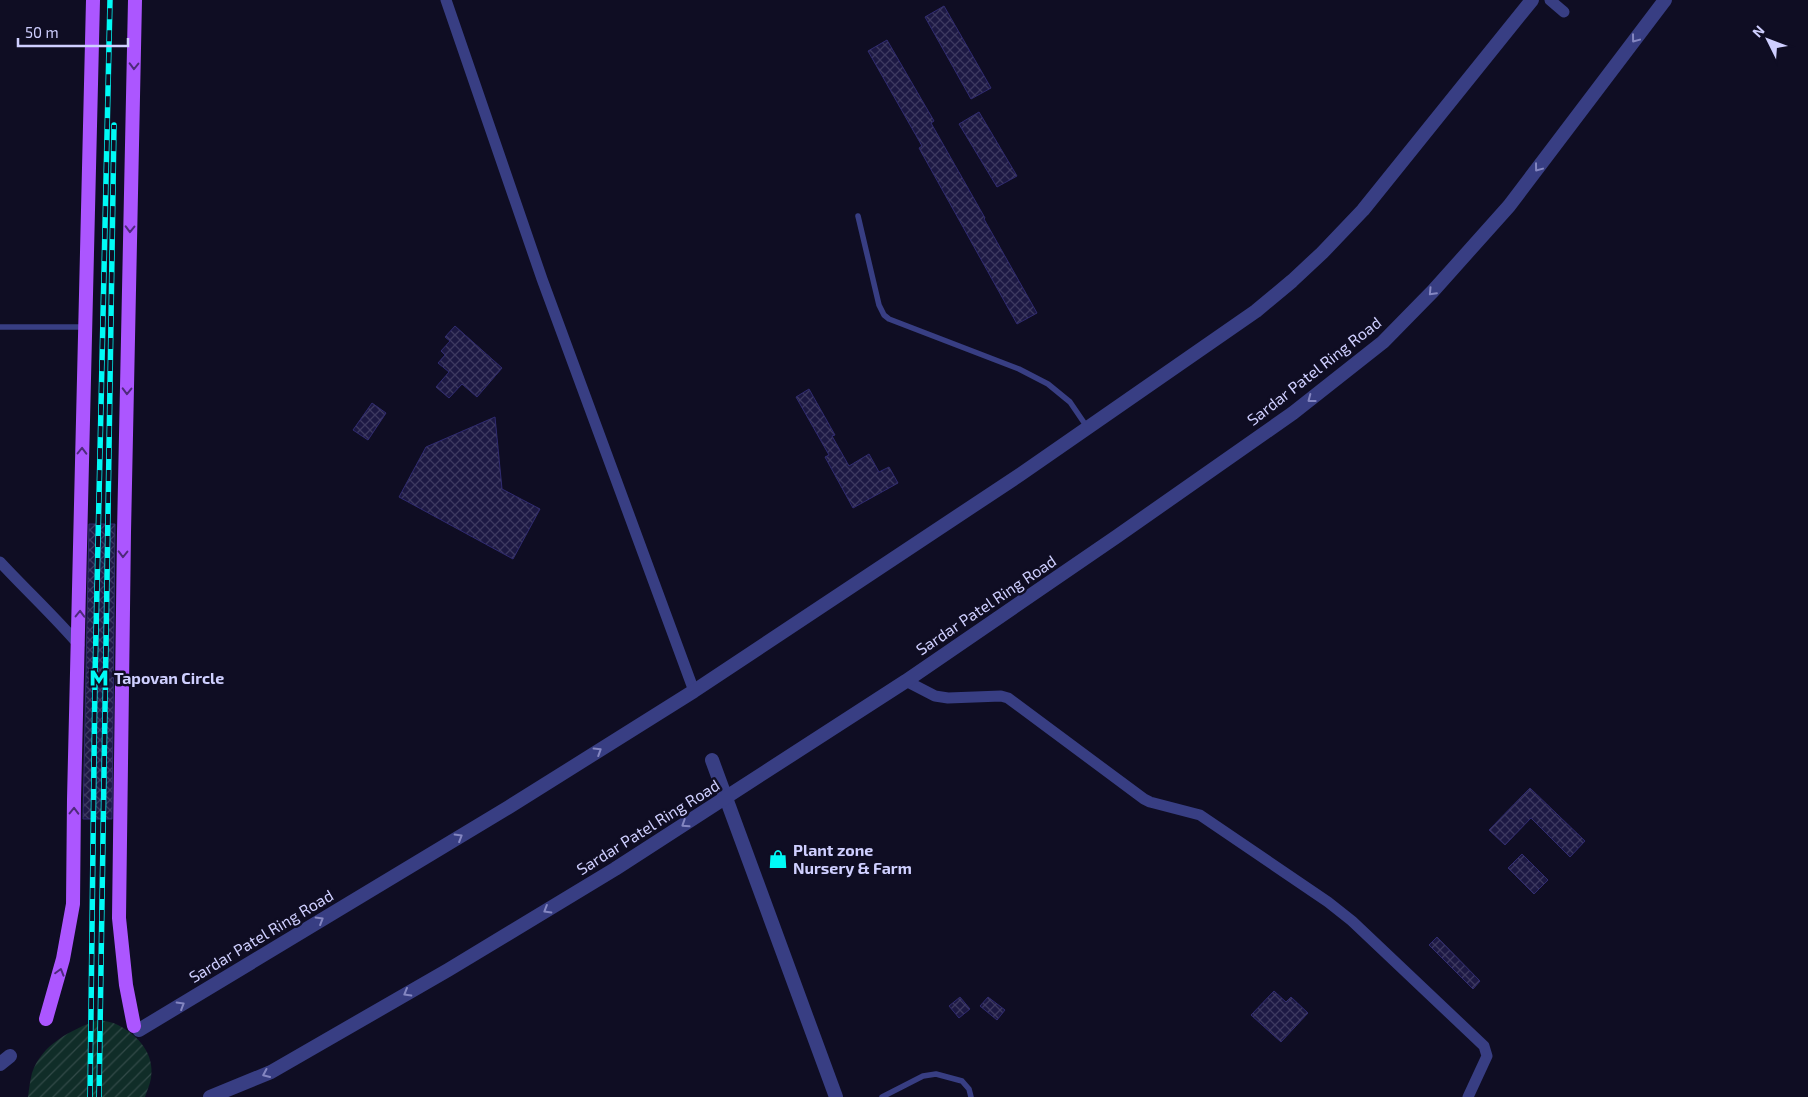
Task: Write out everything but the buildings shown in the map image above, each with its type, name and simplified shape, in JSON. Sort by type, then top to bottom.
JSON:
[{"type":"main road","points":[[46,1019],[64,959],[74,904],[74,799],[93,0]]},
{"type":"main road","points":[[135,0],[124,522],[119,918],[126,984],[137,1028]]},
{"type":"street","points":[[446,0],[542,279],[694,691]]},
{"type":"street","name":"Sardar Patel Ring Road","points":[[137,1028],[509,807],[694,691],[1021,474],[1256,310],[1292,281],[1322,253],[1363,210],[1532,0]]},
{"type":"street","points":[[1550,0],[1564,12]]},
{"type":"street","name":"Sardar Patel Ring Road","points":[[210,1097],[271,1072],[448,970],[616,869],[906,681],[1108,543],[1285,418],[1383,342],[1433,291],[1509,206],[1665,0]]},
{"type":"street","points":[[0,562],[52,614],[79,645]]},
{"type":"street","points":[[906,681],[935,696],[948,698],[1000,696],[1008,698],[1150,802],[1200,814],[1328,902],[1352,921],[1484,1046],[1487,1056],[1468,1097]]},
{"type":"street","points":[[712,760],[836,1097]]},
{"type":"lane","points":[[858,216],[879,305],[888,319],[1019,369],[1048,384],[1070,402],[1088,428]]},
{"type":"lane","points":[[0,327],[85,327]]},
{"type":"lane","points":[[882,1097],[923,1076],[936,1074],[962,1081],[969,1089],[971,1097]]},
{"type":"green space","points":[[98,1020],[118,1025],[132,1034],[144,1046],[152,1069],[151,1080],[145,1097],[28,1097],[32,1073],[50,1046],[78,1028]]},
{"type":"railway","points":[[90,1097],[95,678],[110,0]]},
{"type":"railway","points":[[99,1097],[114,125]]},
{"type":"place","name":"Tapovan Circle","points":[[99,678]]},
{"type":"place","name":"Plant zone Nursery & Farm","points":[[778,859]]}]
